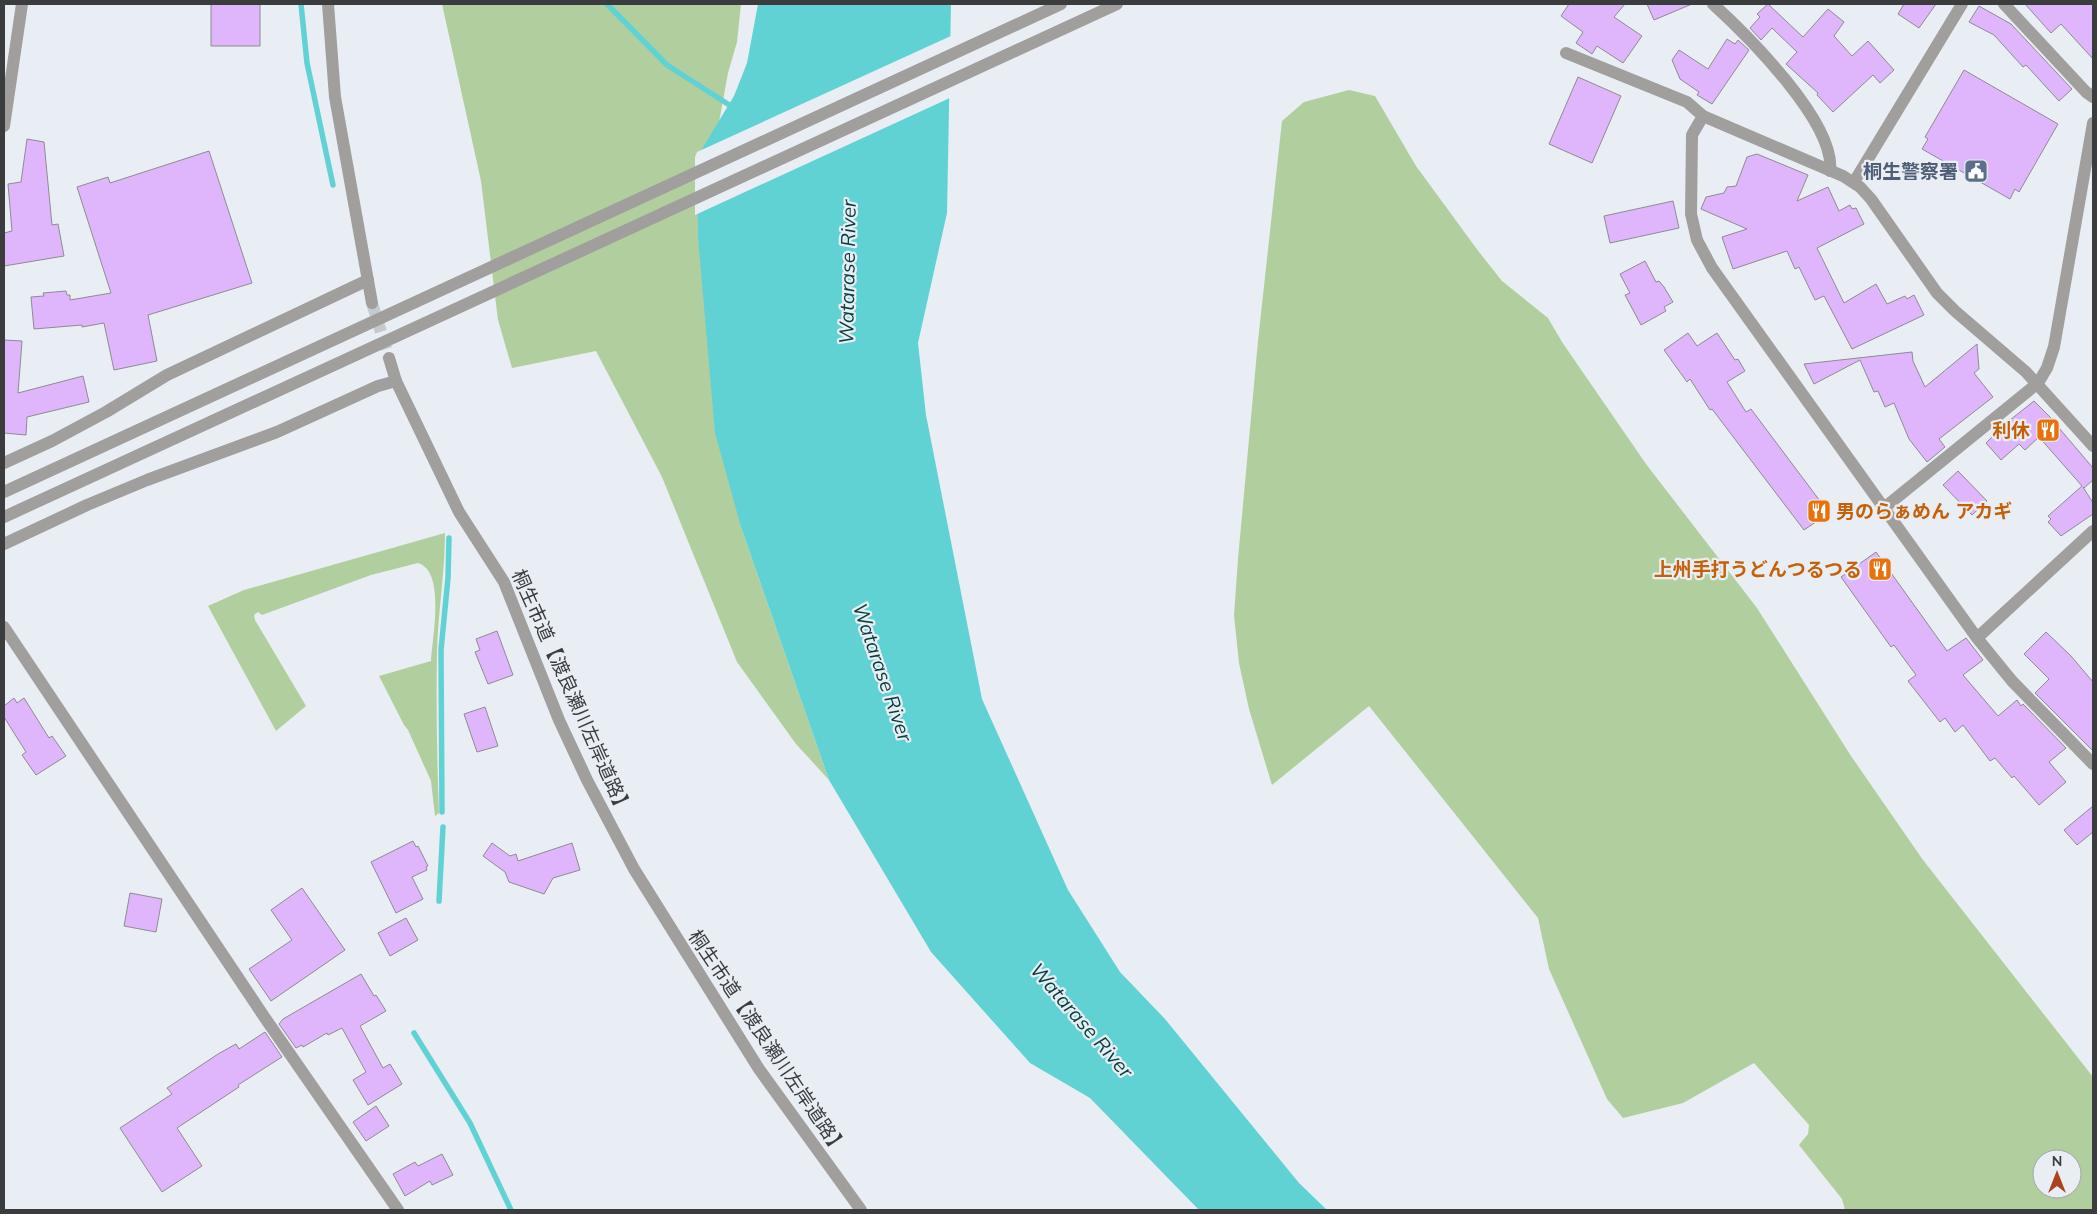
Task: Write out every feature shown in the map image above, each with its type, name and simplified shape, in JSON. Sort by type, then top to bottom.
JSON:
[{"type":"street","points":[[4,126],[22,4]]},
{"type":"street","points":[[328,4],[335,97],[372,303]]},
{"type":"street","points":[[4,492],[414,301],[1062,4]]},
{"type":"street","points":[[4,517],[419,324],[1117,4]]},
{"type":"street","points":[[1713,4],[1779,70],[1809,110],[1830,154],[1830,170]]},
{"type":"street","points":[[1854,182],[1962,4]]},
{"type":"street","points":[[2004,4],[2086,92],[2093,97]]},
{"type":"street","points":[[1566,53],[1687,102],[1703,116],[1854,182],[1871,199],[1937,293],[2038,383],[2093,446]]},
{"type":"street","points":[[1703,116],[1692,135],[1691,214],[1697,240],[1712,268],[1977,638],[2012,681],[2093,764]]},
{"type":"street","points":[[1884,508],[2038,383],[2047,368],[2054,347],[2093,123]]},
{"type":"street","points":[[4,463],[52,441],[106,412],[167,375],[368,280]]},
{"type":"street","name":"桐生市道【渡良瀬川左岸道路】","points":[[389,358],[396,381],[459,512],[504,582],[562,727],[587,780],[634,869],[759,1069],[861,1210]]},
{"type":"street","points":[[4,544],[147,480],[277,432],[378,386],[396,381]]},
{"type":"street","points":[[1977,638],[2093,531]]},
{"type":"street","points":[[4,627],[265,1018],[398,1210]]},
{"type":"green space","points":[[442,4],[741,4],[737,42],[728,73],[698,238],[741,527],[829,780],[796,744],[737,662],[662,477],[596,351],[512,368],[498,320],[481,181]]},
{"type":"green space","points":[[1349,90],[1375,96],[1416,166],[1479,252],[1502,281],[1548,318],[1562,342],[1646,464],[1757,608],[1851,756],[1923,860],[2093,1077],[2093,1210],[1845,1210],[1842,1199],[1799,1145],[1808,1134],[1809,1125],[1754,1063],[1683,1103],[1623,1118],[1607,1099],[1549,969],[1538,918],[1369,706],[1272,785],[1249,709],[1239,663],[1234,615],[1258,341],[1282,121],[1304,102]]},
{"type":"green space","points":[[445,533],[437,652],[439,813],[435,816],[431,781],[408,730],[379,676],[431,661],[435,622],[435,592],[427,569],[418,563],[371,575],[262,615],[258,612],[254,615],[255,620],[306,706],[276,731],[208,606],[244,590]]},
{"type":"water","name":"Watarase River","points":[[758,4],[951,4],[947,213],[918,343],[926,415],[982,699],[1068,890],[1120,972],[1165,1019],[1299,1183],[1327,1210],[1199,1210],[1090,1098],[1030,1063],[931,952],[829,780],[741,527],[715,433],[698,238],[697,157],[734,96],[747,63]]},
{"type":"pier","points":[[953,35],[952,97],[695,215],[695,157],[697,152]]},
{"type":"building","points":[[211,4],[260,4],[260,46],[211,46]]},
{"type":"building","points":[[1569,4],[1625,4],[1614,17],[1642,36],[1623,63],[1597,46],[1592,54],[1576,43],[1583,32],[1561,16]]},
{"type":"building","points":[[1647,4],[1692,4],[1654,20]]},
{"type":"building","points":[[1768,4],[1803,37],[1828,9],[1844,22],[1834,36],[1852,56],[1868,41],[1894,70],[1880,83],[1873,75],[1833,112],[1817,95],[1818,93],[1786,64],[1797,52],[1772,28],[1761,40],[1750,28],[1760,17],[1757,14]]},
{"type":"building","points":[[1904,4],[1936,4],[1919,28],[1898,14]]},
{"type":"building","points":[[2025,4],[2093,4],[2093,59],[2061,24],[2051,33]]},
{"type":"building","points":[[1979,6],[2011,24],[2072,89],[2059,101],[2026,65],[2023,67],[1994,35],[1969,22]]},
{"type":"building","points":[[1727,39],[1735,44],[1738,40],[1749,50],[1712,104],[1697,95],[1699,92],[1680,79],[1672,60],[1679,50],[1708,69]]},
{"type":"building","points":[[1964,70],[2058,124],[2019,192],[2015,189],[2010,199],[1922,149],[1928,139],[1925,137]]},
{"type":"building","points":[[1578,77],[1621,96],[1592,163],[1549,144]]},
{"type":"building","points":[[27,139],[44,142],[52,225],[58,224],[64,256],[4,266],[4,233],[12,231],[8,184],[21,182]]},
{"type":"building","points":[[209,151],[252,283],[148,315],[157,361],[114,370],[104,323],[82,327],[82,325],[34,329],[31,297],[44,296],[43,293],[66,291],[67,295],[70,295],[70,300],[111,293],[77,187],[108,177],[110,183]]},
{"type":"building","points":[[1757,154],[1808,175],[1797,201],[1828,187],[1839,211],[1850,205],[1852,209],[1856,208],[1864,224],[1817,248],[1844,303],[1876,284],[1887,304],[1905,296],[1907,299],[1914,295],[1924,315],[1852,349],[1824,296],[1815,300],[1799,267],[1795,269],[1787,251],[1733,269],[1722,237],[1747,229],[1701,209],[1706,197],[1724,193],[1727,187],[1736,186],[1747,157]]},
{"type":"building","points":[[1673,201],[1679,228],[1610,243],[1604,216]]},
{"type":"building","points":[[1645,261],[1656,282],[1659,281],[1673,302],[1664,307],[1666,311],[1641,325],[1625,295],[1630,293],[1620,274]]},
{"type":"building","points":[[1688,333],[1697,346],[1717,333],[1735,360],[1738,359],[1745,371],[1727,382],[1746,412],[1751,409],[1829,513],[1804,530],[1712,409],[1710,410],[1690,379],[1687,382],[1664,350]]},
{"type":"building","points":[[4,340],[22,341],[18,393],[83,376],[89,402],[27,417],[26,435],[4,433]]},
{"type":"building","points":[[1977,344],[1979,369],[1974,373],[1993,397],[1939,439],[1945,447],[1927,462],[1909,439],[1894,403],[1885,407],[1878,391],[1874,392],[1860,360],[1814,384],[1804,364],[1912,352],[1913,361],[1925,387]]},
{"type":"building","points":[[2034,401],[2060,427],[2093,468],[2093,480],[2083,487],[2093,503],[2093,514],[2061,536],[2048,522],[2051,519],[2048,516],[2082,486],[2039,437],[2025,450],[2019,444],[2001,460],[1986,443],[2005,424]]},
{"type":"building","points":[[1958,471],[1987,501],[1972,515],[1943,485]]},
{"type":"building","points":[[1876,552],[1947,651],[1966,638],[1983,660],[1963,675],[1998,716],[2017,700],[2066,748],[2049,762],[2066,782],[2039,805],[2014,776],[2012,778],[1995,758],[1990,761],[1963,725],[1955,732],[1945,718],[1940,722],[1908,681],[1916,675],[1894,645],[1891,647],[1841,577]]},
{"type":"building","points":[[497,631],[513,675],[488,684],[475,652],[480,650],[476,639]]},
{"type":"building","points":[[2046,632],[2071,656],[2093,682],[2093,751],[2035,693],[2049,679],[2024,654]]},
{"type":"building","points":[[14,698],[17,703],[24,698],[49,738],[52,736],[66,756],[36,775],[22,755],[26,752],[4,717],[4,706]]},
{"type":"building","points":[[485,707],[498,746],[477,752],[464,714]]},
{"type":"building","points":[[2093,806],[2093,832],[2077,845],[2064,830]]},
{"type":"building","points":[[413,841],[416,847],[418,846],[428,866],[426,867],[427,870],[412,877],[423,899],[396,913],[371,862]]},
{"type":"building","points":[[492,843],[510,856],[516,854],[518,861],[572,843],[580,870],[553,878],[544,894],[509,882],[505,872],[483,856]]},
{"type":"building","points":[[302,888],[345,950],[271,1001],[249,969],[292,940],[271,910]]},
{"type":"building","points":[[130,893],[162,899],[156,932],[124,926]]},
{"type":"building","points":[[406,918],[418,940],[390,956],[378,933]]},
{"type":"building","points":[[361,974],[374,996],[376,995],[386,1011],[360,1026],[383,1068],[390,1064],[402,1084],[368,1105],[353,1080],[366,1072],[342,1028],[328,1035],[327,1033],[303,1047],[302,1045],[296,1048],[279,1024],[283,1019]]},
{"type":"building","points":[[265,1032],[282,1057],[177,1128],[202,1166],[162,1192],[120,1128],[172,1094],[167,1088],[218,1054],[236,1044],[239,1049]]},
{"type":"building","points":[[376,1106],[389,1126],[366,1141],[353,1122]]},
{"type":"building","points":[[442,1154],[453,1175],[432,1185],[430,1181],[405,1196],[393,1174],[415,1162],[418,1166]]},
{"type":"waterway","points":[[301,4],[307,63],[333,185]]},
{"type":"waterway","points":[[607,4],[667,65],[734,108]]},
{"type":"waterway","points":[[442,812],[441,650],[448,578],[449,538]]},
{"type":"waterway","points":[[439,901],[443,827]]},
{"type":"waterway","points":[[414,1033],[470,1123],[511,1210]]},
{"type":"tunnel","points":[[372,303],[389,358]]},
{"type":"place","name":"桐生警察署","points":[[1976,171]]},
{"type":"place","name":"利休","points":[[2048,430]]},
{"type":"place","name":"男のらぁめん アカギ","points":[[1819,511]]},
{"type":"place","name":"上州手打うどんつるつる","points":[[1880,569]]}]
